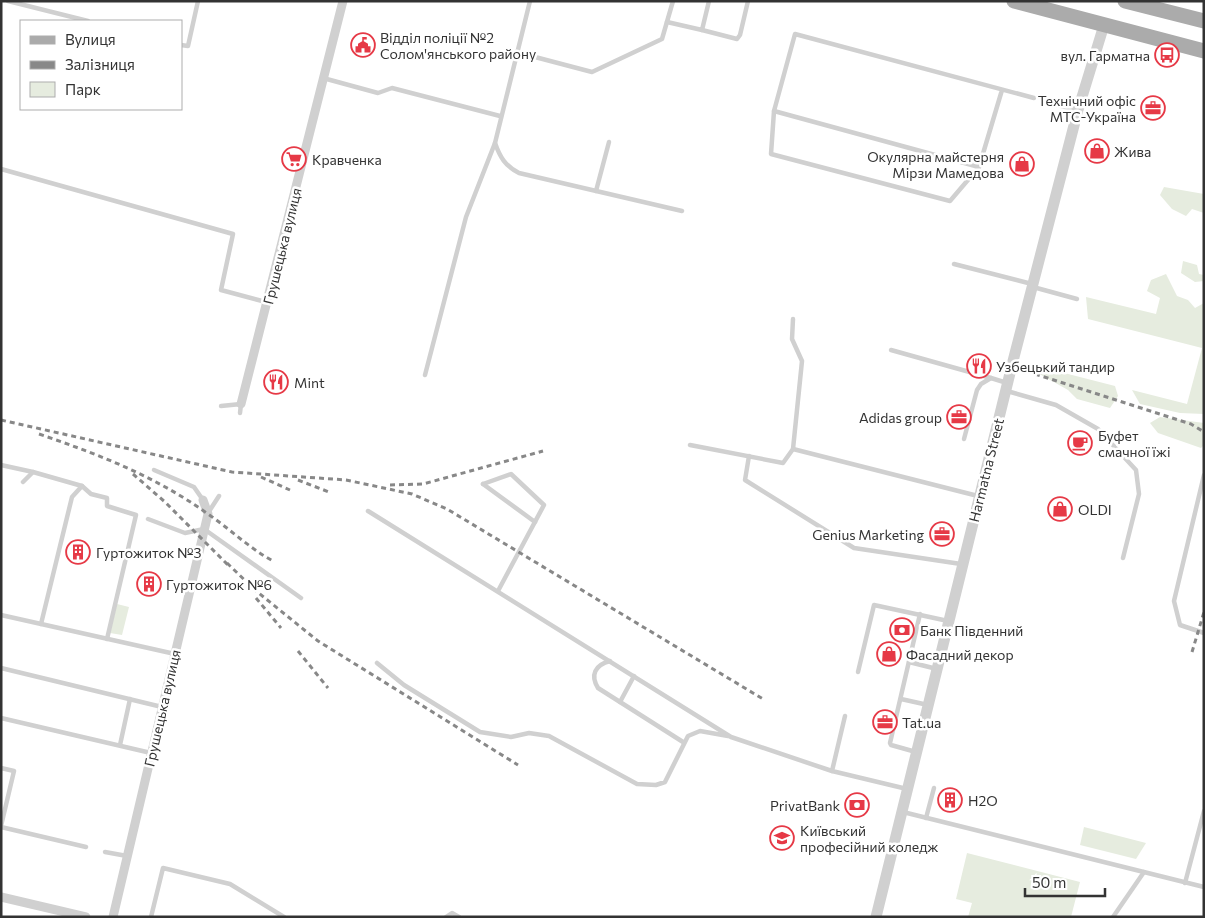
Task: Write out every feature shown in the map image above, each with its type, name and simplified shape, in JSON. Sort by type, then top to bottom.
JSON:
[{"type":"main road","points":[[1014,1],[1204,51]]},
{"type":"main road","points":[[1125,1],[1204,21]]},
{"type":"street","name":"Грушецька вулиця","points":[[241,408],[343,1]]},
{"type":"street","name":"Harmatna Street","points":[[876,917],[1007,387],[1078,110],[1104,25]]},
{"type":"street","points":[[203,500],[208,514]]},
{"type":"street","name":"Грушецька вулиця","points":[[113,917],[208,514]]},
{"type":"street","points":[[1,896],[86,917]]},
{"type":"lane","points":[[8,1],[84,20]]},
{"type":"lane","points":[[182,45],[188,46],[198,1]]},
{"type":"lane","points":[[426,375],[466,217],[495,143],[500,116],[530,1]]},
{"type":"lane","points":[[516,52],[594,72],[660,40],[673,1]]},
{"type":"lane","points":[[702,30],[709,1]]},
{"type":"lane","points":[[667,22],[737,39],[740,35],[748,1]]},
{"type":"lane","points":[[1002,90],[979,167],[950,201],[772,154],[774,111],[795,34],[1034,98]]},
{"type":"lane","points":[[324,78],[378,93],[392,88],[500,116]]},
{"type":"lane","points":[[1046,102],[1078,110]]},
{"type":"lane","points":[[774,111],[979,167]]},
{"type":"lane","points":[[596,191],[609,142]]},
{"type":"lane","points":[[495,143],[504,162],[509,168],[519,173],[682,211]]},
{"type":"lane","points":[[1,170],[232,234],[221,290],[268,302]]},
{"type":"lane","points":[[954,264],[1077,298]]},
{"type":"lane","points":[[690,445],[783,463],[793,449],[802,361],[792,339],[793,319]]},
{"type":"lane","points":[[891,350],[991,378],[1007,387],[1056,406],[1098,429],[1136,470],[1139,494],[1123,558]]},
{"type":"lane","points":[[964,439],[977,390],[981,384],[991,378]]},
{"type":"lane","points":[[221,406],[241,408]]},
{"type":"lane","points":[[793,449],[980,496]]},
{"type":"lane","points":[[749,456],[745,480],[854,548],[962,564]]},
{"type":"lane","points":[[1,465],[82,486],[91,494],[107,498],[107,506],[136,515],[107,639]]},
{"type":"lane","points":[[154,470],[194,487],[203,500]]},
{"type":"lane","points":[[23,482],[33,472]]},
{"type":"lane","points":[[498,592],[544,505],[511,474],[483,484],[535,522]]},
{"type":"lane","points":[[1204,475],[1174,601],[1180,625],[1204,632]]},
{"type":"lane","points":[[41,624],[72,497],[82,486]]},
{"type":"lane","points":[[208,514],[219,496]]},
{"type":"lane","points":[[368,511],[732,737]]},
{"type":"lane","points":[[148,519],[184,533],[204,529],[301,598]]},
{"type":"lane","points":[[858,672],[874,605],[948,621]]},
{"type":"lane","points":[[916,752],[890,744],[920,614]]},
{"type":"lane","points":[[1,615],[175,654]]},
{"type":"lane","points":[[610,661],[600,663],[594,671],[593,680],[598,688],[683,742]]},
{"type":"lane","points":[[909,662],[936,669]]},
{"type":"lane","points":[[376,663],[404,685],[480,732],[511,737],[529,733],[549,736],[637,784],[646,786],[664,782],[683,742],[688,736],[700,731],[732,737],[832,771],[907,789]]},
{"type":"lane","points":[[1,668],[162,707]]},
{"type":"lane","points":[[620,702],[634,676]]},
{"type":"lane","points":[[901,699],[928,705]]},
{"type":"lane","points":[[120,745],[130,700]]},
{"type":"lane","points":[[832,771],[845,716]]},
{"type":"lane","points":[[1,718],[120,745],[151,754]]},
{"type":"lane","points":[[1,768],[14,771],[1,827],[86,847]]},
{"type":"lane","points":[[926,818],[934,788]]},
{"type":"lane","points":[[1185,883],[1204,811]]},
{"type":"lane","points":[[902,812],[1204,887]]},
{"type":"lane","points":[[105,852],[127,856]]},
{"type":"lane","points":[[151,917],[163,868],[230,884],[284,917]]},
{"type":"lane","points":[[1113,917],[1144,872]]},
{"type":"lane","points":[[446,917],[452,913],[459,917]]},
{"type":"green space","points":[[1164,187],[1204,194],[1204,213],[1192,209],[1186,216],[1172,209],[1160,195]]},
{"type":"green space","points":[[1183,261],[1197,265],[1199,274],[1204,275],[1204,281],[1195,282],[1181,273]]},
{"type":"green space","points":[[1166,274],[1177,296],[1188,300],[1195,308],[1204,303],[1204,414],[1180,413],[1140,404],[1132,390],[1187,404],[1202,348],[1088,319],[1086,297],[1156,314],[1160,298],[1147,291],[1151,280]]},
{"type":"green space","points":[[1037,366],[1115,386],[1118,396],[1110,408],[1077,399],[1068,390],[1036,372]]},
{"type":"green space","points":[[1160,417],[1204,423],[1204,445],[1201,448],[1158,433],[1150,423]]},
{"type":"green space","points":[[117,604],[129,607],[122,635],[110,633]]},
{"type":"green space","points":[[1084,827],[1146,843],[1136,859],[1080,845]]},
{"type":"green space","points":[[967,853],[1080,882],[1071,917],[968,917],[972,903],[956,899]]},
{"type":"railway","points":[[1035,374],[1191,424],[1204,432]]},
{"type":"railway","points":[[1,420],[232,472],[346,480],[412,494],[447,509],[763,699]]},
{"type":"railway","points":[[39,434],[84,450],[168,488],[273,561]]},
{"type":"railway","points":[[390,485],[423,484],[543,451]]},
{"type":"railway","points":[[133,474],[165,502],[230,567]]},
{"type":"railway","points":[[261,477],[290,490]]},
{"type":"railway","points":[[298,480],[329,492]]},
{"type":"railway","points":[[227,563],[255,590],[318,641],[518,765]]},
{"type":"railway","points":[[256,598],[281,628]]},
{"type":"railway","points":[[1192,652],[1204,612]]},
{"type":"railway","points":[[298,651],[328,688]]},
{"type":"place","name":"Відділ поліції №2 Солом'янського району","points":[[363,45]]},
{"type":"place","name":"вул. Гарматна","points":[[1167,55]]},
{"type":"place","name":"Технічний офіс МТС-Україна","points":[[1153,108]]},
{"type":"place","name":"Жива","points":[[1097,151]]},
{"type":"place","name":"Кравченка","points":[[294,159]]},
{"type":"place","name":"Окулярна майстерня Мірзи Мамедова","points":[[1022,164]]},
{"type":"place","name":"Узбецький тандир","points":[[979,366]]},
{"type":"place","name":"Mint","points":[[276,382]]},
{"type":"place","name":"Adidas group","points":[[959,417]]},
{"type":"place","name":"Буфет смачної їжі","points":[[1080,443]]},
{"type":"place","name":"OLDI","points":[[1060,509]]},
{"type":"place","name":"Genius Marketing","points":[[942,534]]},
{"type":"place","name":"Гуртожиток №3","points":[[78,552]]},
{"type":"place","name":"Гуртожиток №6","points":[[149,584]]},
{"type":"place","name":"Банк Південний","points":[[902,630]]},
{"type":"place","name":"Фасадний декор","points":[[889,654]]},
{"type":"place","name":"Tat.ua","points":[[885,722]]},
{"type":"place","name":"H2O","points":[[950,800]]},
{"type":"place","name":"PrivatBank","points":[[857,805]]},
{"type":"place","name":"Київський професійний коледж","points":[[782,838]]}]
